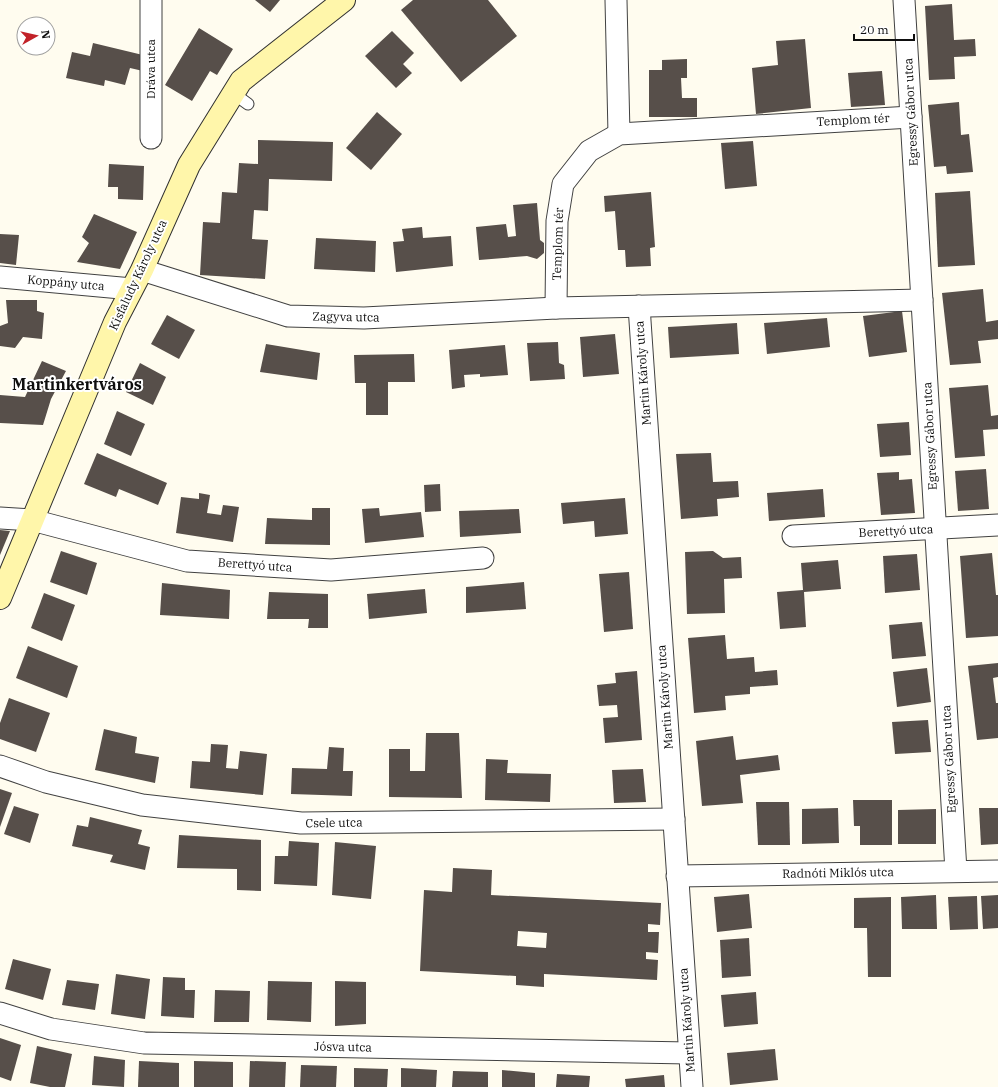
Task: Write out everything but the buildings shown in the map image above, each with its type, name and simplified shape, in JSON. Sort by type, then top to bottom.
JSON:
[{"type":"main road","name":"Kisfaludy Károly utca","points":[[0,598],[115,322],[142,270],[188,165],[241,98],[241,81],[344,0]]},
{"type":"street","name":"Dráva utca","points":[[151,0],[151,138]]},
{"type":"street","points":[[616,0],[619,134]]},
{"type":"street","name":"Egressy Gábor utca","points":[[904,0],[956,871]]},
{"type":"street","name":"Templom tér","points":[[556,308],[557,221],[563,184],[589,151],[619,134],[911,117]]},
{"type":"street","name":"Zagyva utca","points":[[142,270],[288,316],[364,318],[556,308]]},
{"type":"street","name":"Koppány utca","points":[[0,277],[132,289]]},
{"type":"street","points":[[556,308],[922,300]]},
{"type":"street","name":"Martin Károly utca","points":[[639,306],[692,1087]]},
{"type":"street","name":"Berettyó utca","points":[[0,518],[32,520],[187,561],[331,570],[483,558]]},
{"type":"street","name":"Berettyó utca","points":[[794,536],[998,525]]},
{"type":"street","name":"Csele utca","points":[[0,766],[46,782],[142,805],[301,823],[674,819]]},
{"type":"street","name":"Radnóti Miklós utca","points":[[677,876],[998,870]]},
{"type":"street","name":"Jósva utca","points":[[0,1013],[51,1029],[144,1043],[689,1053]]},
{"type":"district","name":"Martinkertváros","points":[[77,384]]}]
